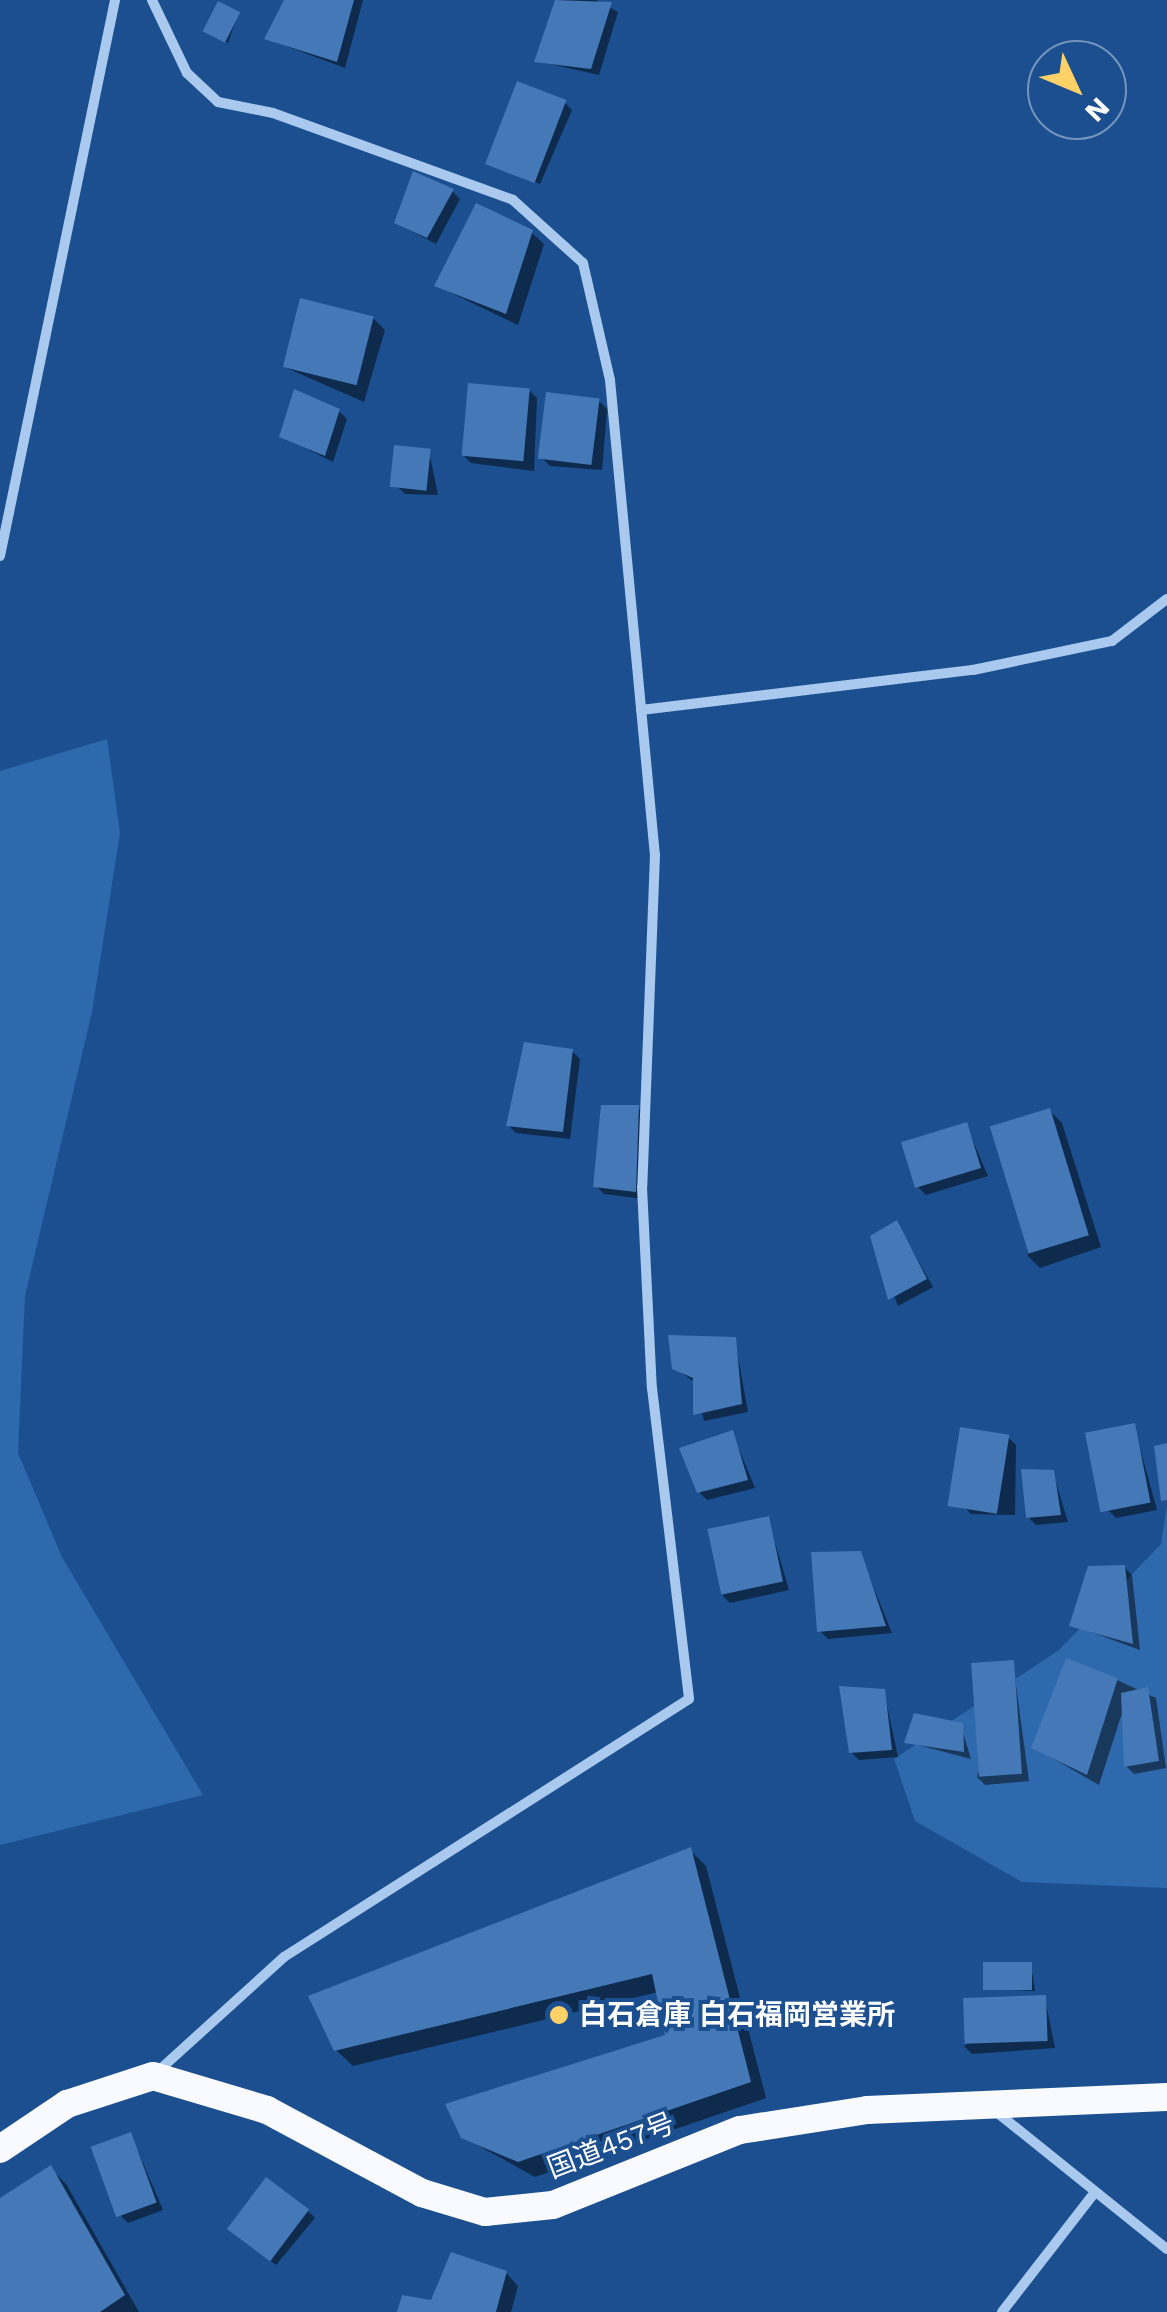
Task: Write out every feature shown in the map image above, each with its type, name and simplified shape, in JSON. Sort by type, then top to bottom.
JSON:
[{"type":"highway","name":"国道457号","points":[[153,2076],[267,2110],[422,2194],[485,2212],[553,2204],[740,2130],[985,2102],[1167,2097]]},
{"type":"highway","points":[[0,2148],[67,2104],[153,2076]]},
{"type":"street","points":[[0,556],[115,0]]},
{"type":"street","points":[[152,0],[187,73],[218,102],[273,113],[513,200],[582,263],[610,380],[655,855],[642,1187],[652,1388],[689,1699],[284,1957],[153,2076]]},
{"type":"street","points":[[641,710],[974,670],[1112,641],[1167,599]]},
{"type":"street","points":[[985,2102],[1167,2249]]},
{"type":"street","points":[[1002,2312],[1096,2192]]},
{"type":"shaded area","points":[[107,739],[120,833],[92,1012],[25,1296],[18,1453],[62,1557],[203,1795],[0,1845],[0,771]]},
{"type":"shaded area","points":[[1167,1506],[1167,1888],[1022,1882],[915,1821],[894,1759],[1059,1650],[1161,1544]]},
{"type":"building","points":[[284,0],[354,0],[337,62],[264,39]]},
{"type":"building","points":[[555,0],[612,2],[591,69],[534,62]]},
{"type":"building","points":[[218,1],[240,12],[225,43],[203,31]]},
{"type":"building","points":[[517,81],[566,100],[535,183],[485,164]]},
{"type":"building","points":[[413,171],[454,189],[427,238],[394,223]]},
{"type":"building","points":[[476,203],[533,230],[506,314],[434,286]]},
{"type":"building","points":[[300,298],[374,316],[357,385],[283,367]]},
{"type":"building","points":[[468,383],[530,388],[523,461],[462,456]]},
{"type":"building","points":[[294,389],[340,409],[325,456],[279,437]]},
{"type":"building","points":[[546,392],[600,399],[591,465],[538,459]]},
{"type":"building","points":[[394,445],[431,449],[426,491],[390,487]]},
{"type":"building","points":[[524,1042],[573,1049],[563,1132],[506,1126]]},
{"type":"building","points":[[601,1105],[639,1105],[636,1192],[593,1187]]},
{"type":"building","points":[[1050,1108],[1089,1235],[1029,1254],[990,1126]]},
{"type":"building","points":[[967,1122],[981,1168],[915,1188],[901,1142]]},
{"type":"building","points":[[897,1220],[927,1279],[888,1300],[870,1236]]},
{"type":"building","points":[[668,1335],[736,1337],[742,1404],[693,1415],[693,1378],[672,1369]]},
{"type":"building","points":[[1135,1423],[1150,1503],[1100,1512],[1085,1433]]},
{"type":"building","points":[[960,1427],[1009,1435],[997,1514],[947,1506]]},
{"type":"building","points":[[733,1430],[748,1480],[697,1493],[679,1448]]},
{"type":"building","points":[[1167,1443],[1167,1500],[1161,1501],[1154,1446]]},
{"type":"building","points":[[1021,1469],[1054,1470],[1061,1515],[1026,1518]]},
{"type":"building","points":[[769,1516],[783,1582],[721,1595],[707,1529]]},
{"type":"building","points":[[861,1551],[886,1626],[817,1632],[811,1552]]},
{"type":"building","points":[[1125,1565],[1133,1644],[1069,1626],[1088,1566]]},
{"type":"building","points":[[1066,1658],[1118,1678],[1087,1775],[1031,1748]]},
{"type":"building","points":[[1014,1660],[1022,1774],[979,1777],[971,1663]]},
{"type":"building","points":[[839,1686],[885,1689],[892,1750],[849,1753]]},
{"type":"building","points":[[1148,1687],[1159,1761],[1124,1767],[1121,1693]]},
{"type":"building","points":[[914,1713],[963,1723],[964,1752],[904,1743]]},
{"type":"building","points":[[691,1847],[751,2082],[518,2162],[461,2138],[445,2104],[665,2035],[652,1974],[334,2051],[308,1996]]},
{"type":"building","points":[[983,1962],[1032,1962],[1032,1990],[983,1990]]},
{"type":"building","points":[[1046,1995],[1048,2041],[965,2044],[963,1998]]},
{"type":"building","points":[[131,2132],[157,2202],[116,2217],[91,2147]]},
{"type":"building","points":[[51,2165],[125,2295],[100,2312],[0,2312],[0,2198]]},
{"type":"building","points":[[266,2177],[309,2209],[270,2261],[227,2229]]},
{"type":"building","points":[[451,2252],[507,2271],[496,2312],[397,2312],[402,2295],[431,2300]]},
{"type":"place","name":"白石倉庫 白石福岡営業所","points":[[559,2015]]}]
